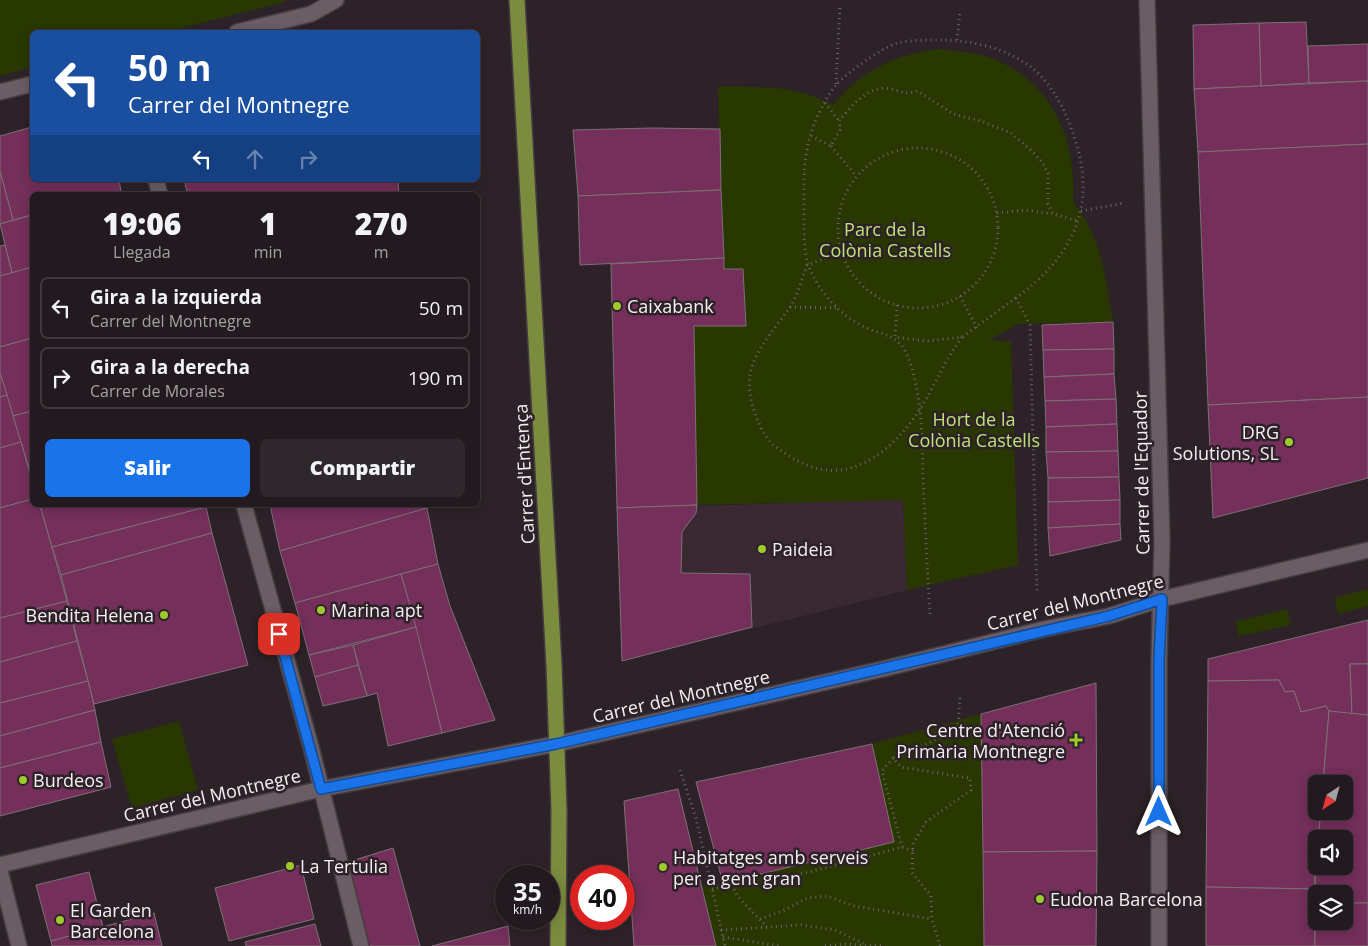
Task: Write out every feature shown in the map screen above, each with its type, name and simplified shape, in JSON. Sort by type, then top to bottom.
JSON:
[{"type":"main road","name":"Carrer d'Entença","points":[[516,0],[554,665],[558,946]]},
{"type":"street","points":[[244,30],[311,14],[336,0]]},
{"type":"street","name":"Carrer de l'Equador","points":[[1146,0],[1162,532],[1162,599],[1159,660],[1159,946]]},
{"type":"street","points":[[0,92],[30,84]]},
{"type":"street","points":[[245,507],[321,789],[361,946]]},
{"type":"street","name":"Carrer del Montnegre","points":[[0,865],[321,789],[556,744],[1109,616],[1162,599],[1368,550]]},
{"type":"street","points":[[0,871],[19,946]]},
{"type":"path","points":[[836,85],[840,6]]},
{"type":"path","points":[[957,40],[960,12]]},
{"type":"path","points":[[840,253],[808,265],[790,307],[762,347],[750,375],[753,404],[758,420],[770,443],[796,461],[820,470],[846,471],[865,464],[882,452],[905,429],[920,408],[948,357],[962,337],[977,328],[1043,277],[1060,255],[1078,221],[1084,190],[1083,169],[1068,117],[1041,76],[1012,56],[982,45],[957,40],[897,43],[878,52],[836,85],[825,104],[811,136],[803,169],[804,223],[808,265],[828,299],[856,323],[895,337],[926,341],[962,337]]},
{"type":"path","points":[[839,121],[862,96],[878,88],[891,89],[906,94],[918,91],[953,114],[981,121],[1012,133],[1043,163],[1048,174],[1048,204],[1053,214]]},
{"type":"path","points":[[825,104],[839,121],[840,130],[831,146]]},
{"type":"path","points":[[811,136],[831,146],[856,176]]},
{"type":"path","points":[[932,148],[950,154],[966,164],[982,181],[997,214],[999,232],[995,253],[985,271],[960,296],[943,304],[924,308],[897,305],[880,299],[865,288],[840,253],[837,234],[838,214],[845,194],[856,176],[879,156],[899,150],[932,148]]},
{"type":"path","points":[[1081,211],[1124,203]]},
{"type":"path","points":[[997,214],[1026,210],[1053,214],[1078,221]]},
{"type":"path","points":[[960,296],[977,328]]},
{"type":"path","points":[[1016,298],[1030,325],[1037,593]]},
{"type":"path","points":[[897,305],[895,337],[909,359],[920,408],[930,614]]},
{"type":"path","points":[[790,307],[838,308]]},
{"type":"path","points":[[902,848],[882,771],[893,758],[929,743],[958,727],[960,697]]},
{"type":"path","points":[[893,758],[901,767],[970,778],[971,790],[926,822],[913,844],[912,873],[931,896],[932,919],[940,946]]},
{"type":"path","points":[[680,770],[696,818],[725,946]]},
{"type":"path","points":[[712,889],[792,875],[902,848],[913,850]]},
{"type":"path","points":[[732,884],[738,897],[767,927]]},
{"type":"path","points":[[760,919],[785,910],[807,898],[827,896],[854,906],[932,919]]},
{"type":"path","points":[[721,930],[800,925],[835,930],[864,944]]},
{"type":"path","points":[[723,937],[780,946]]},
{"type":"path","points":[[825,946],[864,944],[881,946]]},
{"type":"shaded area","name":"Paideia","points":[[903,500],[907,590],[622,661],[617,508]]},
{"type":"green space","points":[[0,0],[285,0],[284,2],[174,30],[30,30],[30,68],[0,76]]},
{"type":"green space","name":"Parc de la Colònia Castells","points":[[938,49],[985,56],[1012,69],[1031,82],[1057,116],[1071,157],[1073,202],[1091,230],[1097,244],[1105,274],[1113,322],[1018,324],[989,340],[1011,341],[1018,565],[907,590],[903,500],[697,505],[694,326],[746,326],[743,269],[724,269],[718,86],[791,90],[819,98],[833,105],[856,82],[880,66],[908,55]]},
{"type":"green space","points":[[1368,589],[1368,606],[1338,614],[1334,598]]},
{"type":"green space","points":[[1287,609],[1291,625],[1239,636],[1235,622]]},
{"type":"green space","points":[[981,714],[984,946],[716,946],[703,889],[695,886],[723,883],[893,842],[872,744]]},
{"type":"green space","points":[[179,721],[198,790],[132,808],[112,739]]},
{"type":"building","points":[[1306,22],[1309,83],[1261,86],[1259,23]]},
{"type":"building","points":[[1259,23],[1261,86],[1194,89],[1193,25]]},
{"type":"building","points":[[1368,44],[1368,81],[1309,83],[1308,46]]},
{"type":"building","points":[[1368,81],[1368,144],[1198,152],[1194,89]]},
{"type":"building","points":[[30,128],[30,182],[119,182],[121,191],[30,192],[30,216],[13,220],[0,171],[0,136]]},
{"type":"building","points":[[720,129],[721,190],[578,196],[573,130]]},
{"type":"building","points":[[1368,144],[1368,397],[1208,405],[1198,152]]},
{"type":"building","points":[[0,171],[13,220],[0,224]]},
{"type":"building","points":[[185,182],[398,182],[399,192],[187,192]]},
{"type":"building","points":[[721,190],[724,258],[580,265],[578,196]]},
{"type":"building","points":[[30,216],[30,268],[12,273],[0,224]]},
{"type":"building","points":[[5,245],[12,273],[0,276],[0,246]]},
{"type":"building","points":[[724,258],[724,269],[743,269],[746,326],[694,326],[697,505],[617,508],[611,264]]},
{"type":"building","points":[[30,268],[30,339],[0,347],[0,276]]},
{"type":"building","points":[[1113,322],[1114,349],[1043,350],[1042,325]]},
{"type":"building","points":[[30,339],[30,412],[13,416],[0,373],[0,347]]},
{"type":"building","points":[[1114,349],[1114,374],[1044,377],[1043,350]]},
{"type":"building","points":[[0,373],[7,395],[0,397]]},
{"type":"building","points":[[1114,374],[1116,399],[1045,401],[1044,377]]},
{"type":"building","points":[[7,395],[21,442],[0,448],[0,397]]},
{"type":"building","name":"DRG Solutions, SL","points":[[1368,397],[1368,478],[1213,518],[1208,405]]},
{"type":"building","points":[[1116,399],[1117,424],[1046,427],[1045,401]]},
{"type":"building","points":[[30,412],[29,468],[13,416]]},
{"type":"building","points":[[1117,424],[1118,451],[1046,452],[1046,427]]},
{"type":"building","points":[[21,442],[30,474],[30,500],[0,508],[0,448]]},
{"type":"building","points":[[1118,451],[1119,477],[1048,478],[1046,452]]},
{"type":"building","points":[[1119,477],[1120,500],[1048,502],[1048,478]]},
{"type":"building","points":[[30,500],[30,507],[41,507],[67,601],[0,618],[0,508]]},
{"type":"building","points":[[1120,500],[1120,524],[1048,528],[1048,502]]},
{"type":"building","points":[[697,505],[696,513],[682,532],[681,573],[750,574],[752,627],[622,661],[617,508]]},
{"type":"building","points":[[41,507],[206,507],[52,547]]},
{"type":"building","points":[[206,507],[212,533],[61,575],[52,547]]},
{"type":"building","points":[[270,507],[427,508],[280,551]]},
{"type":"building","points":[[427,508],[438,564],[295,603],[280,551]]},
{"type":"building","points":[[1120,524],[1121,540],[1050,556],[1048,528]]},
{"type":"building","points":[[212,533],[248,665],[94,704],[61,575]]},
{"type":"building","points":[[438,564],[450,606],[495,720],[442,733],[401,574]]},
{"type":"building","points":[[401,574],[416,627],[309,655],[295,603]]},
{"type":"building","points":[[67,601],[77,641],[0,662],[0,618]]},
{"type":"building","points":[[1368,620],[1368,664],[1350,664],[1352,715],[1329,711],[1326,706],[1301,712],[1294,691],[1285,692],[1279,680],[1208,681],[1208,659]]},
{"type":"building","points":[[416,627],[442,733],[388,746],[377,693],[367,696],[353,645]]},
{"type":"building","points":[[77,641],[88,681],[0,703],[0,662]]},
{"type":"building","points":[[353,645],[358,665],[315,677],[309,655]]},
{"type":"building","points":[[1350,664],[1368,664],[1368,715],[1352,715]]},
{"type":"building","points":[[358,665],[367,696],[323,706],[315,677]]},
{"type":"building","points":[[1279,680],[1285,692],[1294,691],[1301,712],[1326,706],[1329,711],[1324,775],[1308,775],[1308,820],[1320,820],[1319,830],[1308,830],[1308,875],[1315,875],[1314,885],[1308,885],[1308,889],[1206,887],[1208,681]]},
{"type":"building","points":[[88,681],[95,710],[0,736],[0,703]]},
{"type":"building","points":[[1096,683],[1097,851],[983,852],[981,714]]},
{"type":"building","points":[[95,710],[101,742],[0,768],[0,736]]},
{"type":"building","points":[[1329,711],[1368,715],[1368,903],[1353,903],[1353,885],[1315,885],[1316,875],[1353,875],[1353,830],[1319,830],[1320,820],[1353,820],[1353,775],[1324,775]]},
{"type":"building","points":[[101,742],[111,787],[0,816],[0,768]]},
{"type":"building","points":[[872,744],[894,842],[723,883],[696,782]]},
{"type":"building","name":"Habitatges amb serveis per a gent gran","points":[[678,789],[716,946],[634,946],[635,865],[628,865],[624,801]]},
{"type":"building","points":[[393,848],[420,946],[369,946],[348,862]]},
{"type":"building","name":"Eudona Barcelona","points":[[1097,851],[1096,946],[984,946],[983,852]]},
{"type":"building","points":[[301,865],[314,919],[229,941],[215,888]]},
{"type":"building","points":[[89,872],[103,927],[51,941],[36,885]]},
{"type":"building","points":[[1206,887],[1308,889],[1308,930],[1315,930],[1315,946],[1206,946]]},
{"type":"building","points":[[1353,903],[1368,903],[1368,946],[1315,946],[1315,930],[1353,930]]},
{"type":"building","points":[[154,913],[162,946],[52,946],[51,941]]},
{"type":"building","points":[[315,924],[321,946],[246,946],[245,942]]},
{"type":"building","points":[[495,929],[508,930],[510,946],[432,946]]},
{"type":"place","name":"Caixabank","points":[[617,306]]},
{"type":"place","name":"DRG Solutions, SL","points":[[1289,442]]},
{"type":"place","name":"Paideia","points":[[762,549]]},
{"type":"place","name":"Marina apt","points":[[321,610]]},
{"type":"place","name":"Bendita Helena","points":[[164,615]]},
{"type":"place","name":"Centre d'Atenció Primària Montnegre","points":[[1076,740]]},
{"type":"place","name":"Burdeos","points":[[23,780]]},
{"type":"place","name":"La Tertulia","points":[[290,866]]},
{"type":"place","name":"Habitatges amb serveis per a gent gran","points":[[663,867]]},
{"type":"place","name":"Eudona Barcelona","points":[[1040,899]]},
{"type":"place","name":"El Garden Barcelona","points":[[60,920]]},
{"type":"route","points":[[279,634],[321,789],[556,744],[888,668],[1044,629],[1109,616],[1162,599],[1159,660],[1159,812]]},
{"type":"park label","name":"Hort de la Colònia Castells","points":[[974,429]]}]
